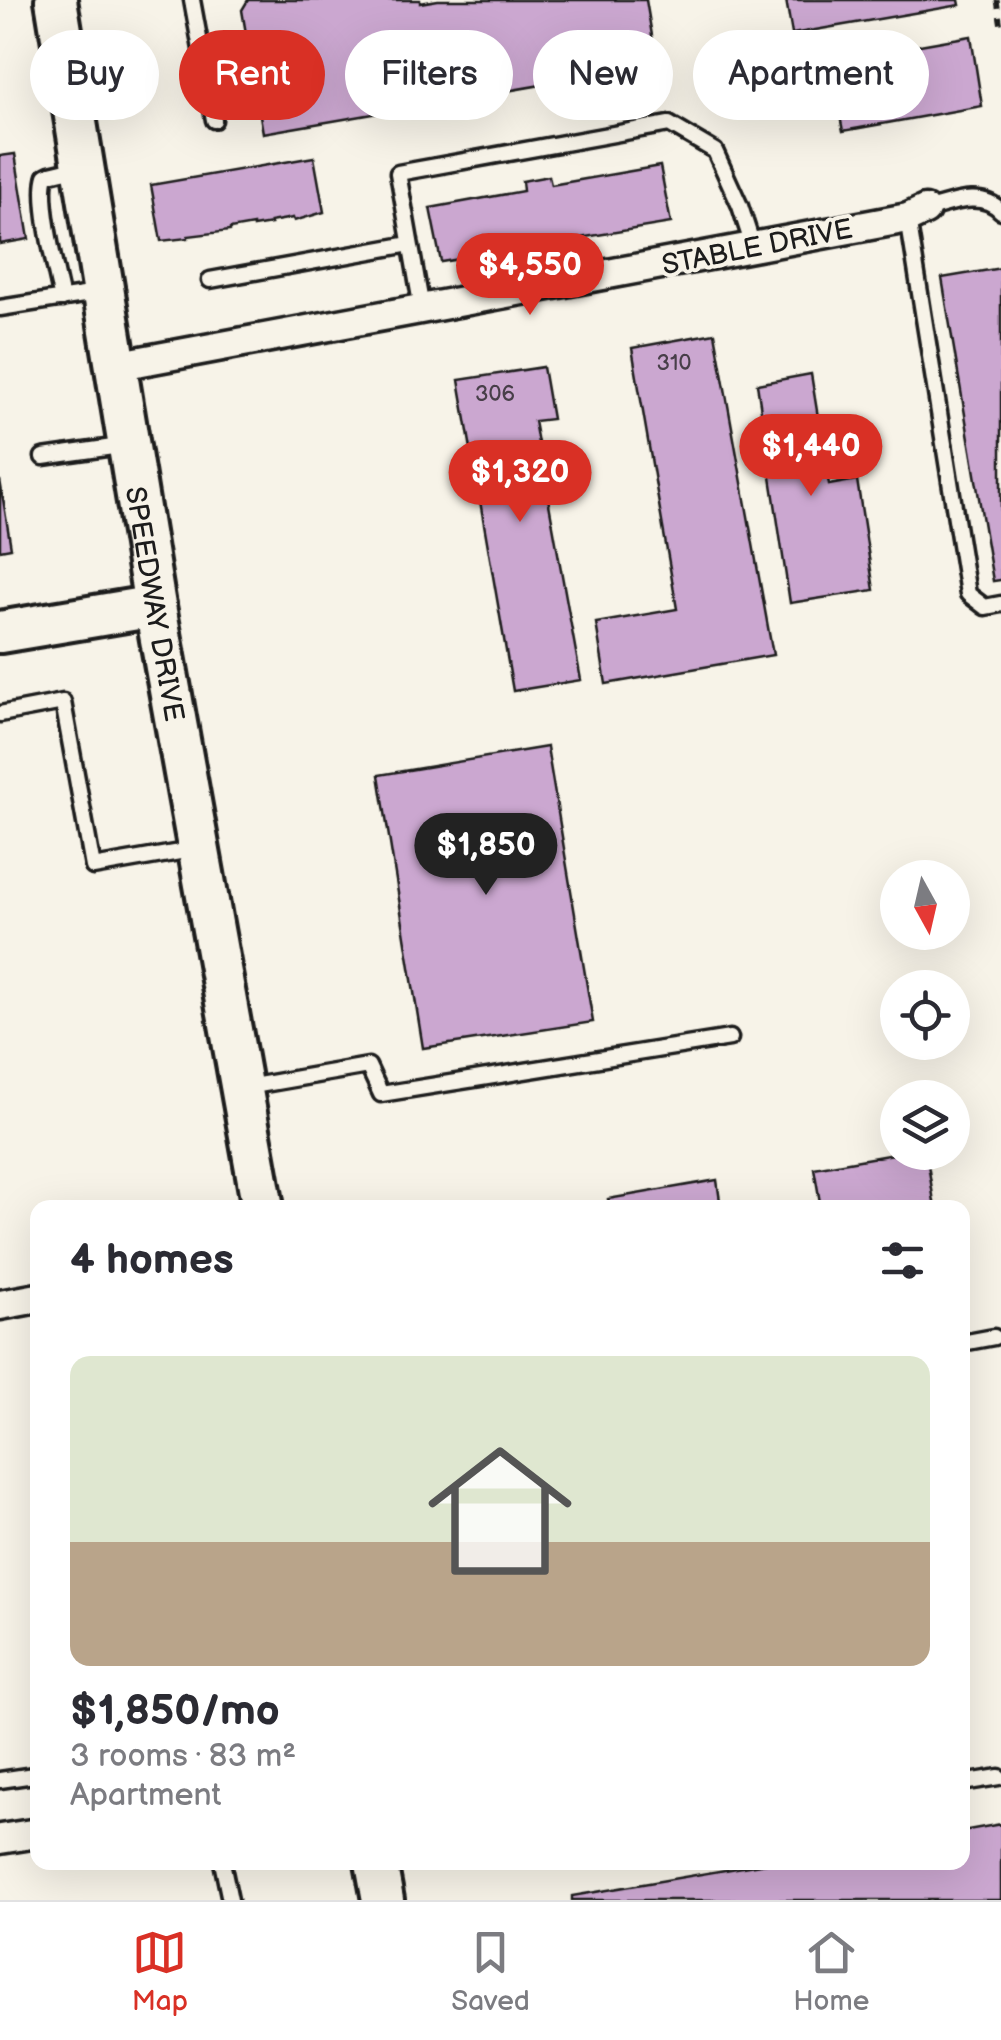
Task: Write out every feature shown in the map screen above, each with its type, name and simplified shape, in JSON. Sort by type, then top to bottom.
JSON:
[{"type":"main road","name":"SPEEDWAY DRIVE","points":[[56,0],[155,606],[262,1200]]},
{"type":"main road","points":[[0,632],[155,606]]},
{"type":"main road","points":[[377,1870],[382,1900]]},
{"type":"street","name":"STABLE DRIVE","points":[[115,366],[916,214]]},
{"type":"street","points":[[0,1305],[30,1299]]},
{"type":"street","points":[[0,1839],[30,1834]]},
{"type":"lane","points":[[192,0],[198,30]]},
{"type":"lane","points":[[422,309],[398,173],[669,124],[715,152],[753,246]]},
{"type":"lane","points":[[62,298],[43,185],[50,174],[83,166]]},
{"type":"lane","points":[[1001,211],[995,204],[975,198],[916,214],[968,594],[985,607],[1001,604]]},
{"type":"lane","points":[[210,280],[410,244]]},
{"type":"lane","points":[[0,308],[103,292]]},
{"type":"lane","points":[[44,457],[128,445]]},
{"type":"lane","points":[[0,714],[63,702],[94,867],[198,849]]},
{"type":"lane","points":[[241,1088],[368,1066],[381,1094],[730,1038]]},
{"type":"lane","points":[[970,1341],[994,1338]]},
{"type":"lane","points":[[970,1782],[1000,1777]]},
{"type":"lane","points":[[0,1780],[30,1779]]},
{"type":"lane","points":[[224,1870],[230,1900]]},
{"type":"path","points":[[997,0],[1001,27]]},
{"type":"building","points":[[248,0],[646,0],[651,30],[533,30],[533,86],[513,90],[513,30],[345,30],[345,119],[263,133],[261,120],[325,120],[325,30],[245,30],[242,10]]},
{"type":"building","points":[[786,0],[959,0],[960,5],[815,30],[791,30]]},
{"type":"building","points":[[971,36],[982,106],[929,116],[929,43]]},
{"type":"building","points":[[841,120],[904,120],[843,131]]},
{"type":"building","points":[[15,154],[29,239],[0,244],[0,156]]},
{"type":"building","points":[[314,157],[324,212],[294,221],[293,218],[161,241],[151,185]]},
{"type":"building","points":[[660,166],[671,223],[561,241],[567,270],[483,284],[478,256],[441,262],[430,208],[523,191],[522,181],[549,176],[551,185]]},
{"type":"building","points":[[1001,268],[1001,580],[993,581],[942,278]]},
{"type":"building","points":[[715,333],[773,655],[606,684],[596,623],[677,609],[632,348]]},
{"type":"building","points":[[543,367],[552,419],[534,421],[581,680],[513,691],[459,380]]},
{"type":"building","points":[[811,374],[829,485],[857,480],[874,590],[790,603],[757,384]]},
{"type":"building","points":[[0,480],[11,548],[0,550]]},
{"type":"building","points":[[547,747],[593,1022],[423,1048],[379,775]]},
{"type":"building","points":[[880,1156],[880,1170],[929,1170],[934,1200],[820,1200],[814,1168]]},
{"type":"building","points":[[717,1180],[720,1200],[608,1200]]},
{"type":"building","points":[[1001,1824],[1001,1900],[572,1900],[572,1896],[725,1870],[970,1870],[970,1830]]}]
